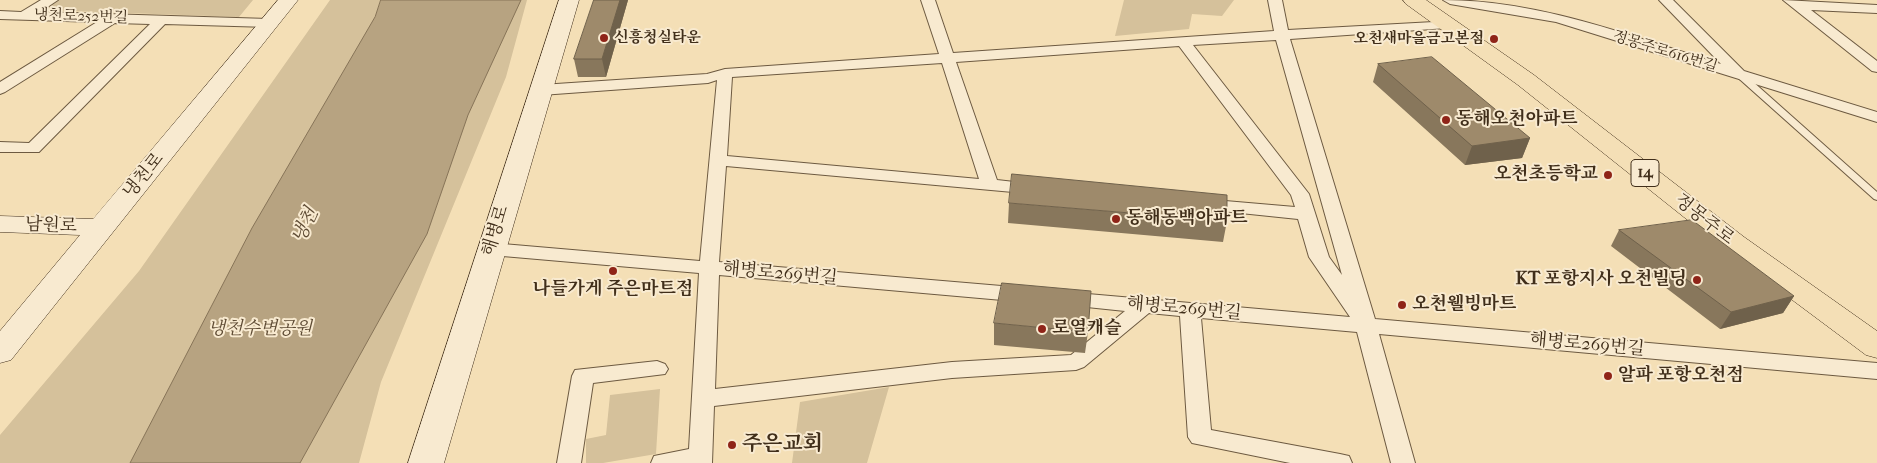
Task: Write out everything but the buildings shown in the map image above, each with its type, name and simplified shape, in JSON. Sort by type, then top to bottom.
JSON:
[{"type":"main road","name":"냉천로","points":[[0,352],[288,0]]},
{"type":"main road","name":"해병로","points":[[426,463],[569,0]]},
{"type":"main road","name":"정몽주로","points":[[1413,0],[1449,12],[1526,80],[1734,243],[1877,347]]},
{"type":"main road","name":"남원로","points":[[0,224],[101,228]]},
{"type":"street","points":[[9,17],[51,0]]},
{"type":"street","points":[[928,0],[990,185]]},
{"type":"street","points":[[1275,0],[1282,35],[1405,460]]},
{"type":"street","points":[[1541,0],[1554,18]]},
{"type":"street","points":[[1666,0],[1739,74]]},
{"type":"street","points":[[1794,3],[1877,9]]},
{"type":"street","points":[[1794,3],[1877,68]]},
{"type":"street","name":"정몽주로616번길","points":[[541,90],[708,78],[724,73],[1282,35],[1449,12],[1554,18],[1877,118]]},
{"type":"street","name":"냉천로252번길","points":[[9,17],[269,23]]},
{"type":"street","points":[[0,89],[113,18]]},
{"type":"street","name":"냉천로252번길","points":[[0,147],[33,148],[161,20]]},
{"type":"street","points":[[1183,42],[1300,194],[1319,257],[1366,325]]},
{"type":"street","points":[[664,463],[700,460],[710,268],[724,73]]},
{"type":"street","points":[[718,160],[1050,190]]},
{"type":"street","points":[[1188,203],[1306,214]]},
{"type":"street","name":"해병로269번길","points":[[491,249],[1877,371]]},
{"type":"street","points":[[703,399],[952,370],[1076,362],[1145,306]]},
{"type":"street","points":[[1190,310],[1200,437],[1340,463]]},
{"type":"street","points":[[569,463],[583,376],[658,369]]},
{"type":"lane","points":[[1739,74],[1877,197]]},
{"type":"green space","points":[[59,0],[253,0],[239,17],[42,10]]},
{"type":"green space","name":"냉천수변공원","points":[[330,0],[527,0],[506,77],[381,382],[359,463],[0,463],[0,435],[139,271]]},
{"type":"green space","points":[[1124,0],[1234,0],[1222,16],[1192,14],[1189,29],[1115,36]]},
{"type":"green space","points":[[889,387],[867,463],[792,463],[800,402]]},
{"type":"green space","points":[[660,389],[656,454],[603,463],[586,463],[586,439],[606,435],[610,395]]},
{"type":"water","name":"냉천","points":[[381,0],[521,0],[468,115],[427,234],[300,463],[130,463],[252,228],[375,17]]},
{"type":"place","name":"신흥청실타운","points":[[604,38]]},
{"type":"place","name":"오천새마을금고본점","points":[[1494,39]]},
{"type":"place","name":"동해오천아파트","points":[[1446,120]]},
{"type":"place","name":"오천초등학교","points":[[1608,175]]},
{"type":"place","name":"동해동백아파트","points":[[1116,219]]},
{"type":"place","name":"나들가게 주은마트점","points":[[613,271]]},
{"type":"place","name":"KT 포항지사 오천빌딩","points":[[1697,280]]},
{"type":"place","name":"오천웰빙마트","points":[[1402,305]]},
{"type":"place","name":"로열캐슬","points":[[1042,329]]},
{"type":"place","name":"알파 포항오천점","points":[[1608,376]]},
{"type":"place","name":"주은교회","points":[[732,445]]}]
